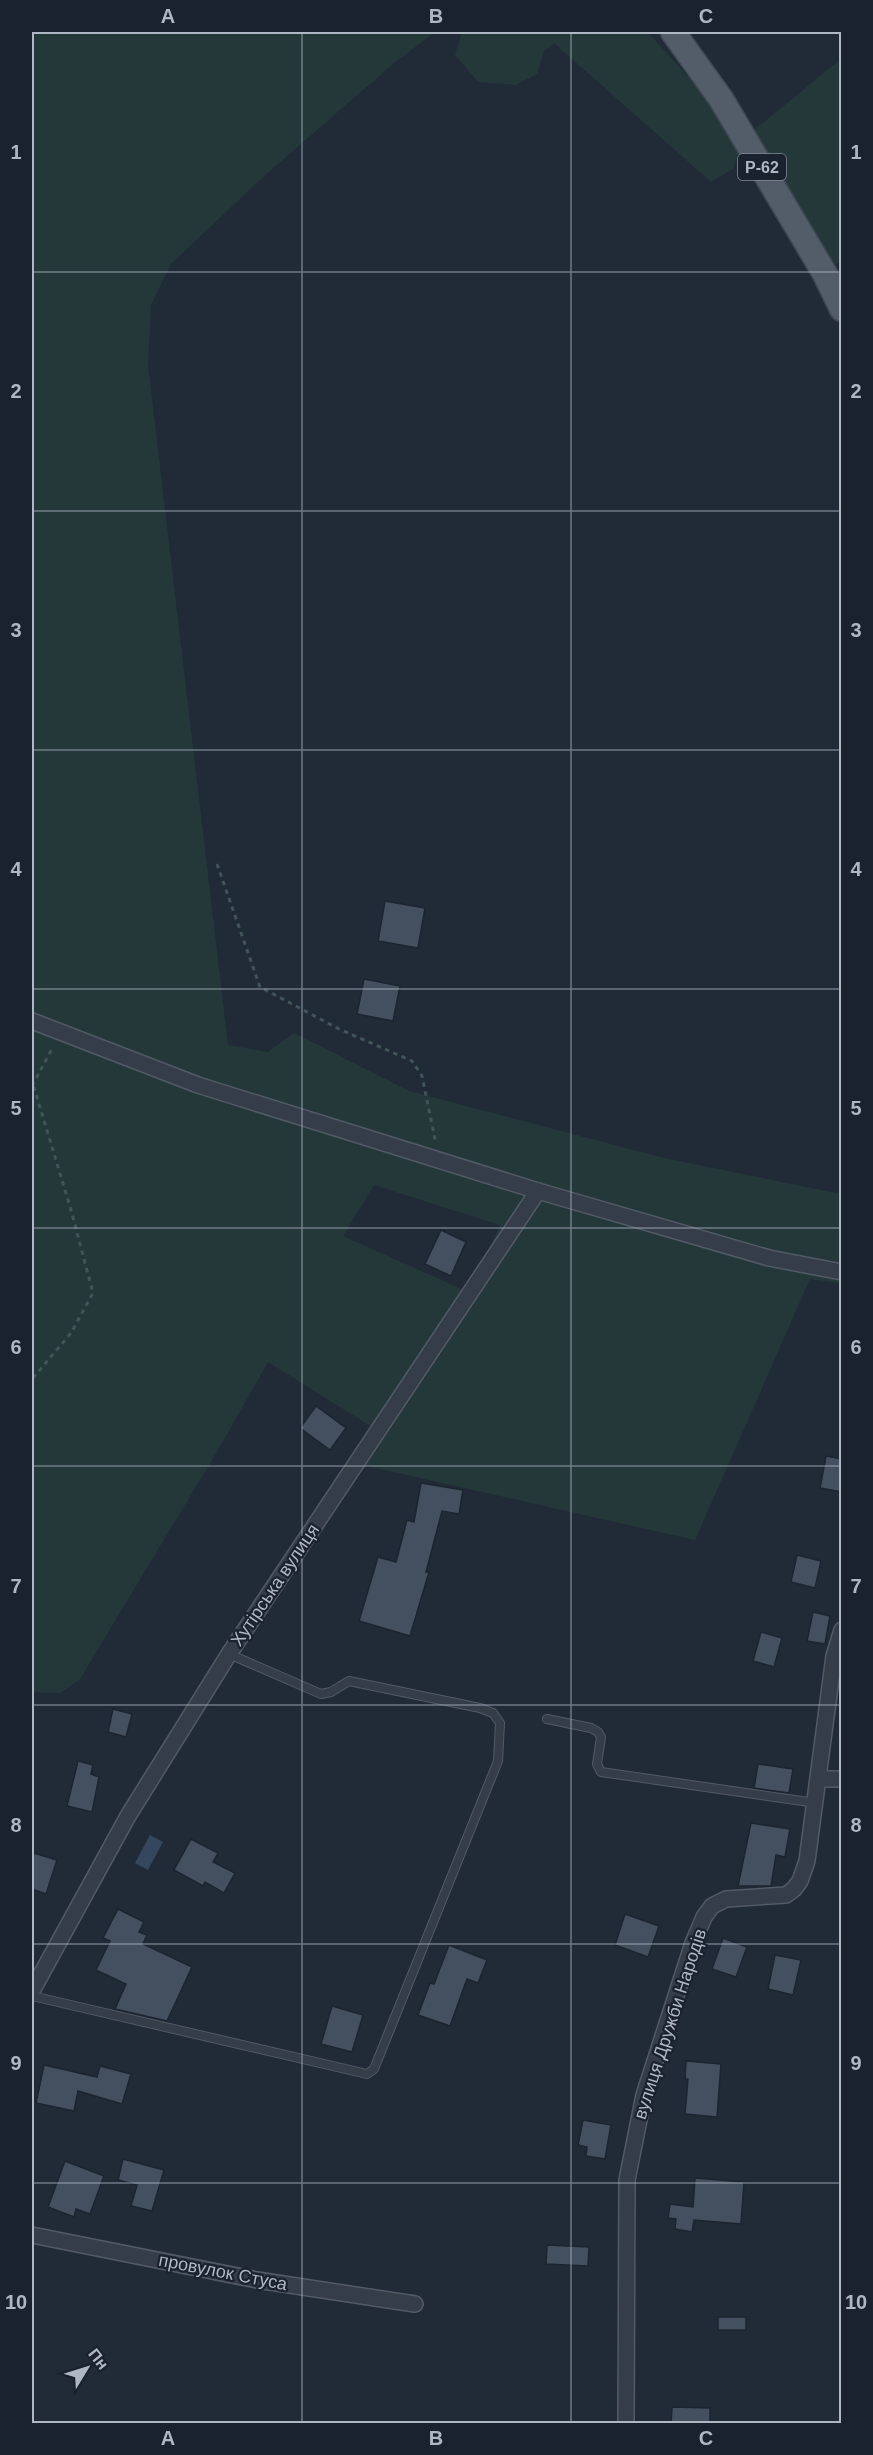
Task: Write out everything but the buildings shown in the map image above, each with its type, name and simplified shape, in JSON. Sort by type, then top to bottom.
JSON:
[{"type":"main road","name":"Р-62","points":[[673,32],[721,99],[825,274],[842,309]]},
{"type":"street","points":[[32,1021],[198,1085],[538,1191],[769,1258],[842,1272]]},
{"type":"street","name":"Хутірська вулиця","points":[[32,1991],[128,1816],[229,1654],[538,1191]]},
{"type":"street","name":"вулиця Дружби Народів","points":[[626,2424],[627,2180],[644,2095],[693,1943],[704,1917],[712,1906],[726,1899],[786,1895],[800,1881],[807,1861],[834,1656],[842,1630]]},
{"type":"street","points":[[819,1779],[842,1779]]},
{"type":"street","name":"провулок Стуса","points":[[32,2235],[257,2280],[416,2304]]},
{"type":"lane","points":[[32,1996],[367,2074],[374,2069],[498,1761],[501,1723],[494,1713],[480,1708],[349,1681],[331,1692],[321,1694],[229,1654]]},
{"type":"lane","points":[[547,1719],[591,1728],[598,1732],[601,1737],[597,1764],[601,1772],[816,1803]]},
{"type":"path","points":[[217,864],[260,987],[339,1029],[412,1061],[422,1076],[439,1160]]},
{"type":"path","points":[[33,1378],[71,1333],[93,1293],[72,1210],[32,1085],[61,1032]]},
{"type":"green space","points":[[32,32],[435,32],[393,64],[263,177],[171,264],[151,305],[148,365],[228,1045],[268,1052],[294,1033],[409,1091],[664,1158],[841,1194],[841,1283],[810,1279],[695,1540],[349,1462],[372,1427],[268,1362],[218,1450],[80,1679],[60,1693],[32,1692]],"holes":[[[374,1185],[500,1225],[480,1270],[466,1291],[343,1236]]]},
{"type":"green space","points":[[462,32],[648,32],[743,139],[841,59],[841,262],[824,269],[743,140],[733,169],[711,182],[554,43],[544,51],[537,74],[516,85],[478,82],[455,55]]},
{"type":"water","points":[[150,1835],[163,1842],[148,1870],[135,1863]]}]
